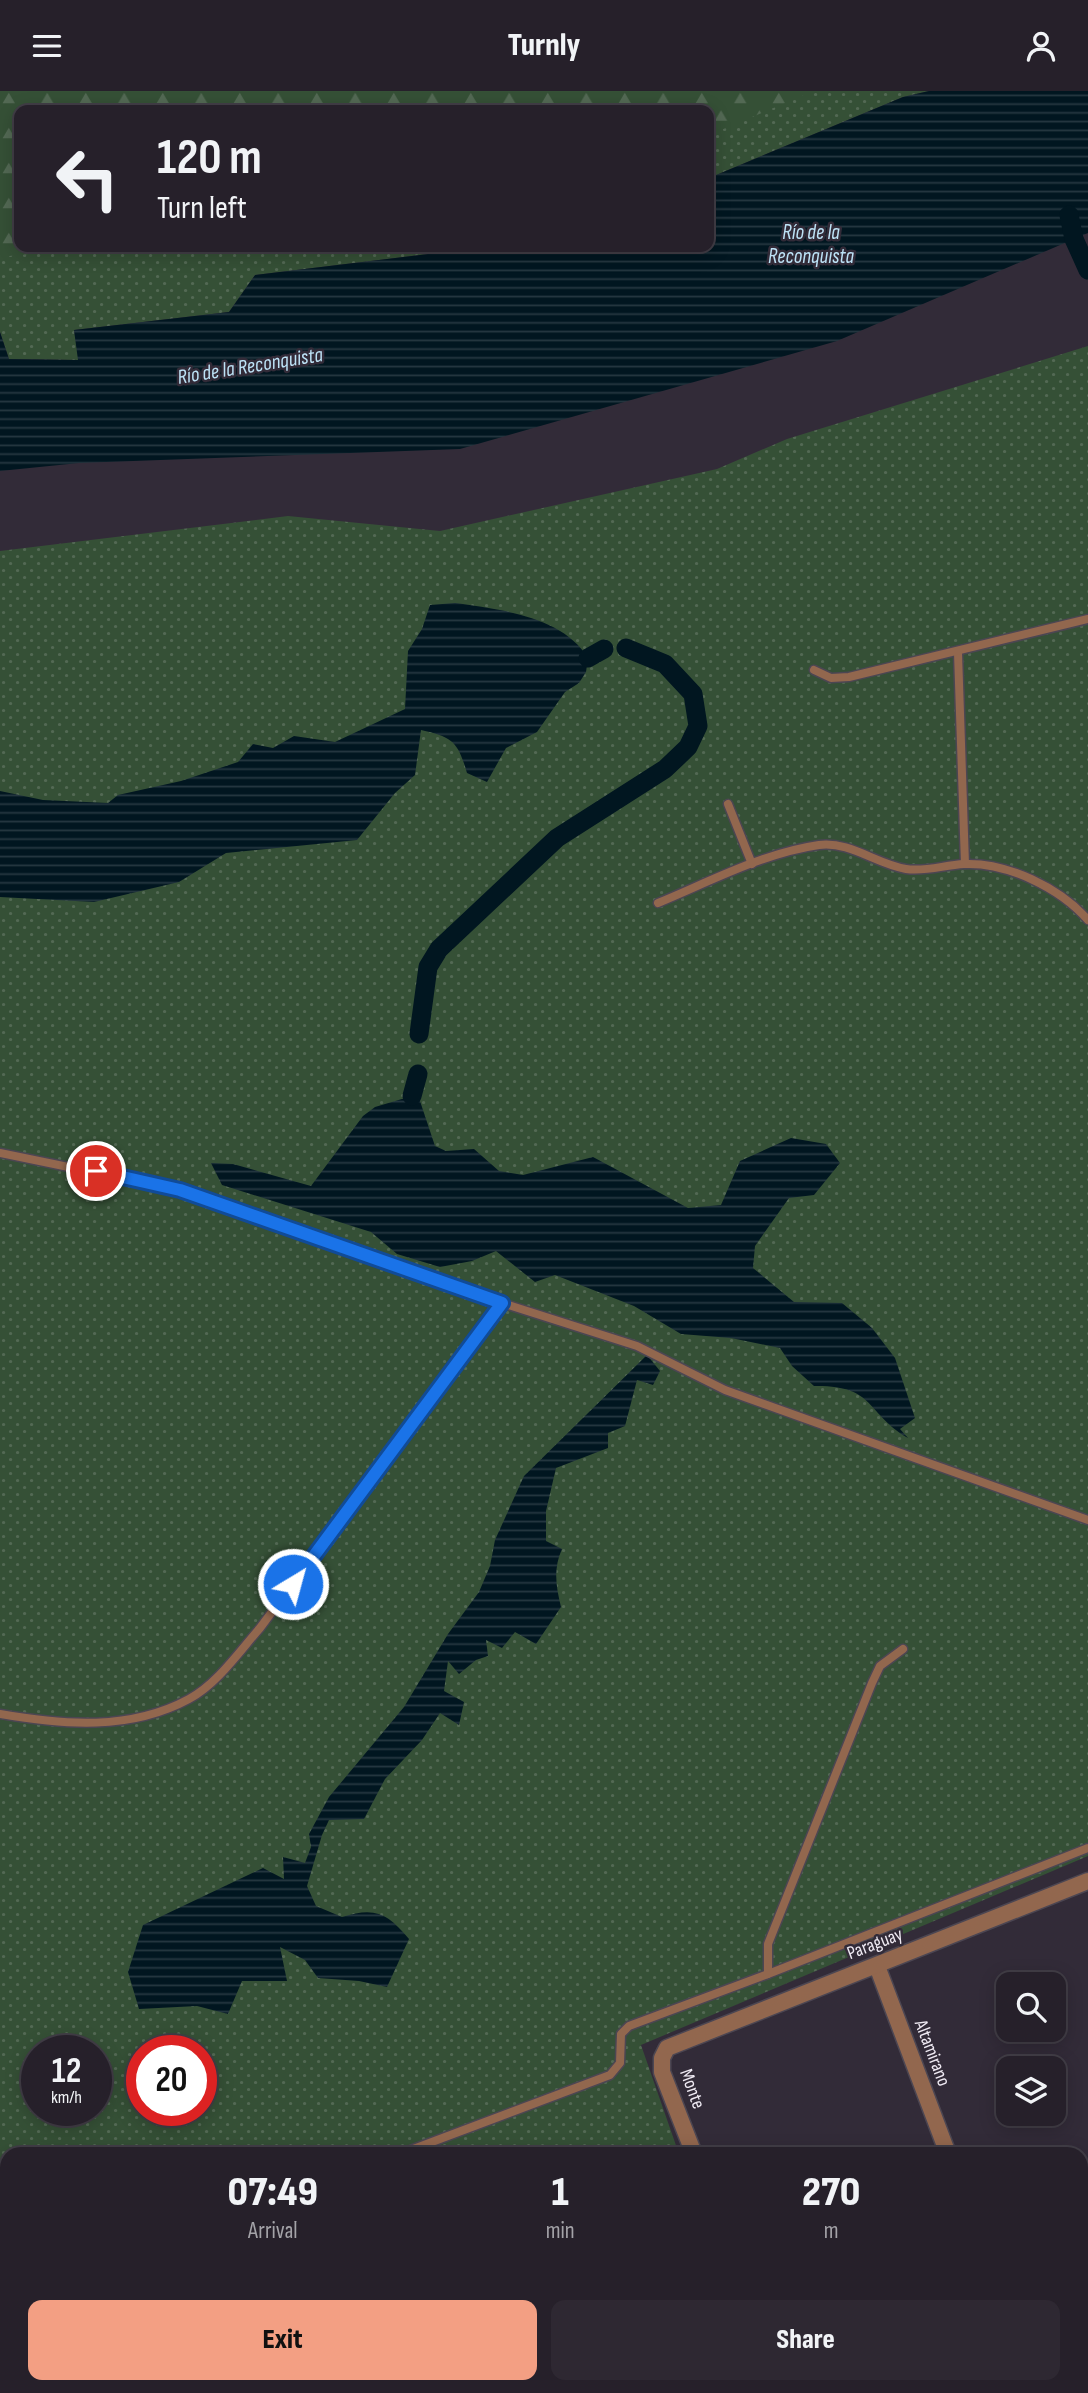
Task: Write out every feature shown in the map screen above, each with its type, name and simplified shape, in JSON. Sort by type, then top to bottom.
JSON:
[{"type":"street","name":"Paraguay","points":[[676,2043],[1088,1881]]},
{"type":"street","name":"Altamirano","points":[[877,1966],[945,2147]]},
{"type":"street","name":"Monte","points":[[676,2043],[667,2048],[662,2059],[662,2072],[691,2147]]},
{"type":"lane","points":[[814,670],[831,677],[849,677],[958,653],[1088,619]]},
{"type":"lane","points":[[958,653],[965,864]]},
{"type":"lane","points":[[728,804],[752,864]]},
{"type":"lane","points":[[658,903],[752,864],[821,845],[854,850],[906,869],[927,871],[965,864],[1027,878],[1055,892],[1088,920]]},
{"type":"lane","points":[[0,1153],[180,1190],[502,1303],[637,1346],[725,1390],[1088,1520]]},
{"type":"lane","points":[[0,1714],[102,1724],[150,1714],[190,1699],[218,1676],[260,1628],[502,1303]]},
{"type":"lane","points":[[768,1974],[768,1944],[872,1683],[880,1666],[903,1649]]},
{"type":"lane","points":[[419,2147],[610,2075],[620,2063],[621,2034],[629,2026],[1088,1848]]},
{"type":"lane","points":[[430,2143],[432,2147]]},
{"type":"green space","points":[[0,91],[929,91],[903,97],[714,176],[714,105],[14,105],[14,252],[445,252],[255,275],[229,312],[74,330],[79,360],[9,359],[0,332]]},
{"type":"green space","points":[[0,91],[814,91],[714,133],[714,105],[14,105],[14,252],[47,252],[0,257]]},
{"type":"green space","points":[[1088,346],[1088,1856],[641,2045],[677,2147],[0,2147],[0,551],[288,516],[440,531],[717,469],[787,439]]},
{"type":"water","name":"Río de la Reconquista","points":[[929,91],[1088,91],[1088,233],[837,341],[460,449],[79,463],[0,471],[0,332],[9,359],[78,360],[74,330],[229,312],[255,275],[445,252],[714,252],[714,176],[903,97]]},
{"type":"water","points":[[455,603],[509,612],[546,624],[577,644],[588,658],[586,672],[579,683],[565,692],[537,732],[506,748],[487,782],[467,773],[461,754],[453,743],[440,735],[421,730],[415,775],[395,793],[357,840],[226,853],[179,882],[94,902],[0,897],[0,791],[43,800],[108,803],[118,795],[181,781],[238,762],[253,744],[273,748],[294,736],[335,742],[405,709],[408,651],[422,629],[430,605]]},
{"type":"water","points":[[412,1096],[420,1101],[435,1146],[446,1151],[474,1149],[499,1171],[523,1175],[593,1157],[688,1208],[721,1205],[740,1161],[791,1138],[826,1144],[840,1163],[814,1195],[789,1198],[755,1246],[753,1268],[794,1302],[842,1303],[872,1328],[895,1358],[915,1418],[900,1429],[908,1438],[894,1429],[860,1395],[834,1387],[814,1386],[792,1366],[780,1348],[731,1338],[681,1334],[634,1306],[555,1275],[535,1282],[496,1251],[472,1261],[440,1267],[397,1254],[371,1232],[222,1185],[211,1163],[233,1164],[311,1186],[363,1116],[375,1107]]},
{"type":"water","points":[[647,1355],[660,1371],[653,1385],[637,1380],[625,1426],[608,1433],[608,1448],[556,1468],[546,1511],[546,1541],[562,1549],[556,1578],[561,1607],[536,1644],[515,1632],[502,1648],[486,1640],[488,1656],[476,1660],[459,1674],[448,1661],[444,1691],[464,1702],[459,1725],[440,1713],[422,1740],[385,1779],[364,1819],[329,1820],[322,1835],[307,1886],[316,1906],[342,1917],[364,1912],[380,1915],[388,1918],[409,1939],[387,1987],[359,1981],[318,1978],[305,1960],[280,1947],[287,1981],[242,1981],[228,2014],[197,2006],[139,2009],[128,1972],[143,1925],[263,1868],[284,1879],[283,1857],[305,1863],[311,1847],[309,1834],[329,1797],[404,1707],[448,1634],[479,1592],[490,1566],[495,1540],[524,1476]]},
{"type":"waterway","points":[[1069,215],[1074,239],[1088,270]]},
{"type":"waterway","points":[[419,1034],[428,967],[439,949],[557,838],[665,769],[688,747],[698,726],[693,694],[665,664],[626,648]]},
{"type":"waterway","points":[[588,658],[604,649]]},
{"type":"waterway","points":[[412,1096],[418,1074]]},
{"type":"route","points":[[96,1171],[180,1190],[502,1303],[293,1584]]}]
